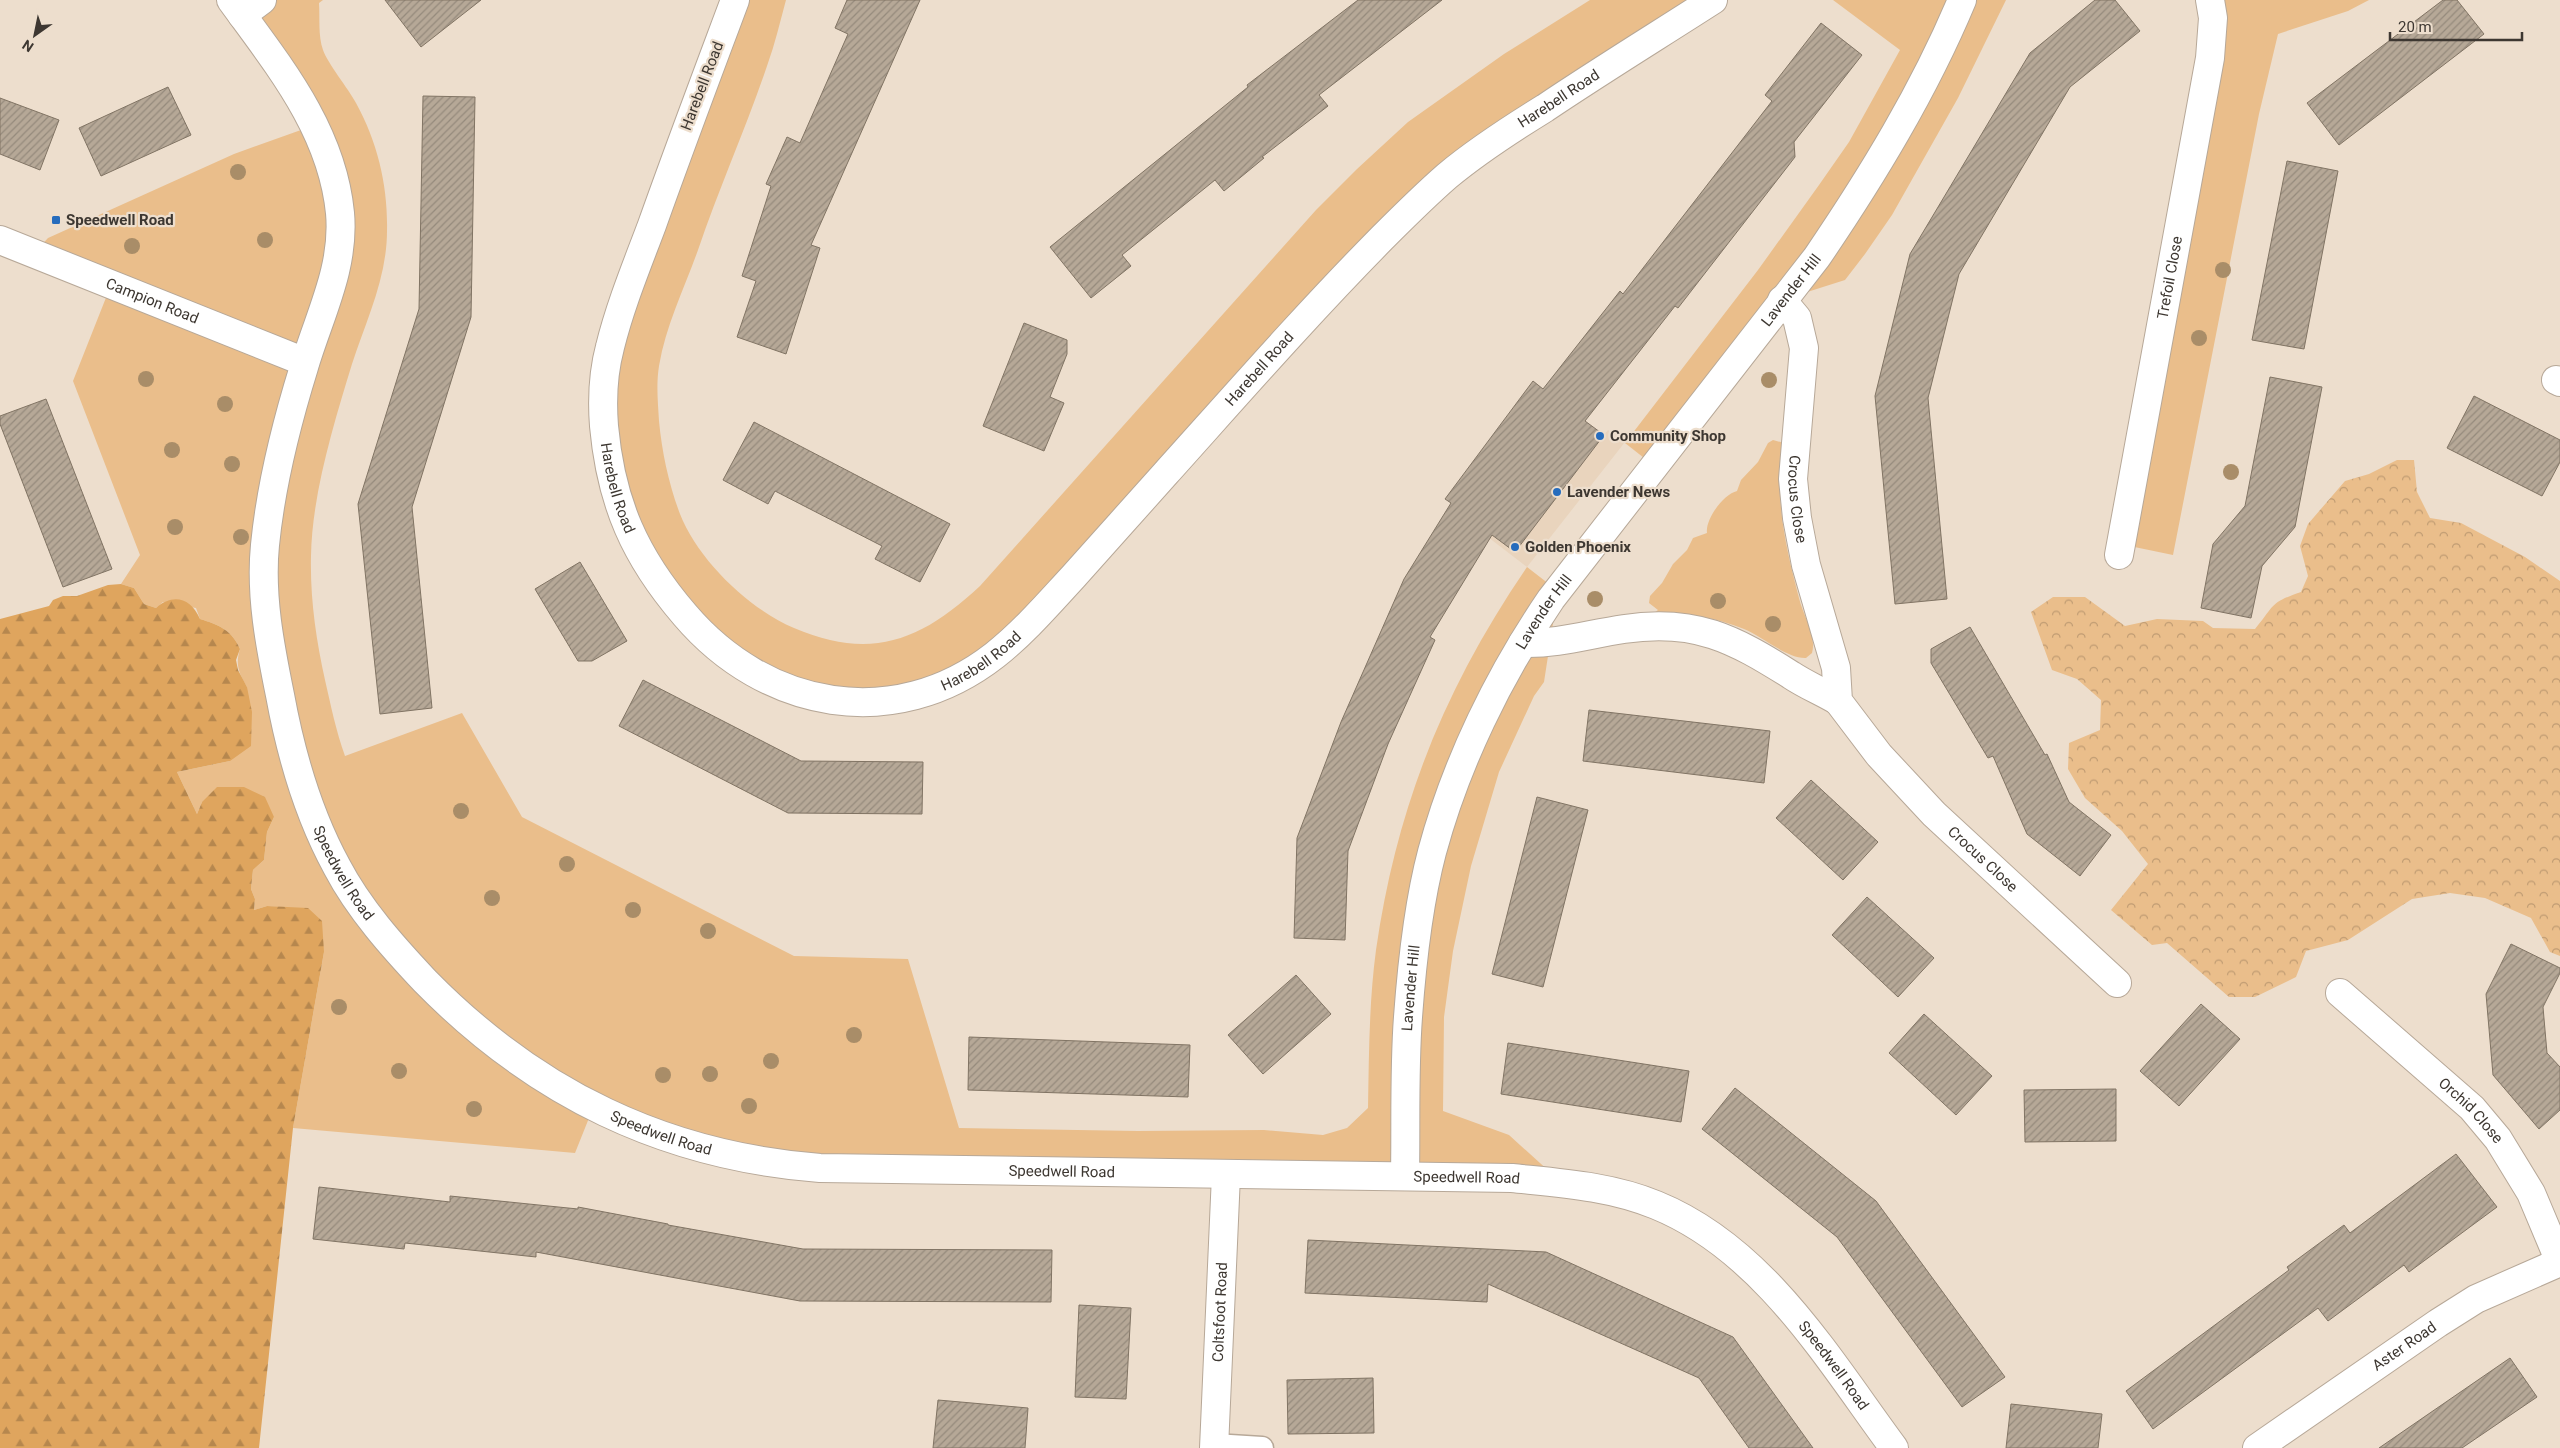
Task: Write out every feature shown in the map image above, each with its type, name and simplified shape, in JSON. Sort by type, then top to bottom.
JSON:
[{"type":"street","name":"Harebell Road","points":[[734,0],[610,346],[603,407],[606,448],[618,504],[636,547],[662,586],[697,630],[745,668],[774,684],[812,697],[851,703],[891,700],[929,690],[966,673],[995,655],[1048,605],[1255,373],[1381,239],[1426,196],[1492,142],[1713,0]]},
{"type":"street","name":"Lavender Hill","points":[[1405,1176],[1408,1019],[1419,921],[1432,853],[1454,784],[1478,728],[1523,643],[1551,599],[1817,257],[1868,179],[1931,68],[1962,0]]},
{"type":"street","name":"Trefoil Close","points":[[2118,554],[2210,58],[2213,18],[2210,0]]},
{"type":"street","name":"Speedwell Road","points":[[245,5],[315,125],[328,155],[337,191],[340,218],[336,271],[305,362],[284,437],[274,480],[264,547],[264,581],[270,641],[287,732],[315,824],[339,871],[381,931],[404,958],[479,1032],[516,1061],[593,1107],[665,1136],[772,1164],[820,1168],[1512,1178],[1594,1187],[1636,1198],[1687,1219],[1720,1242],[1774,1291],[1799,1320],[1894,1448]]},
{"type":"street","name":"Campion Road","points":[[0,240],[305,362]]},
{"type":"street","name":"Crocus Close","points":[[1782,300],[1797,318],[1804,348],[1793,479],[1796,518],[1806,565],[1836,668],[1838,701]]},
{"type":"street","name":"Crocus Close","points":[[1523,643],[1558,642],[1625,629],[1678,626],[1712,633],[1744,646],[1838,701],[1879,755],[1934,814],[2117,983]]},
{"type":"street","name":"Orchid Close","points":[[2340,993],[2472,1108],[2498,1139],[2531,1193],[2560,1262]]},
{"type":"street","name":"Coltsfoot Road","points":[[1214,1446],[1226,1175]]},
{"type":"street","name":"Aster Road","points":[[2257,1448],[2438,1323],[2476,1300],[2560,1262]]},
{"type":"lane","points":[[1214,1446],[1262,1448]]},
{"type":"shaded area","points":[[1571,410],[1604,435],[1608,430],[1625,442],[1527,567],[1480,531]]},
{"type":"green space","points":[[231,0],[323,0],[319,3],[321,45],[329,62],[364,118],[376,149],[386,198],[387,231],[384,266],[331,434],[315,508],[312,532],[312,587],[316,634],[332,709],[345,756],[462,713],[522,817],[794,956],[908,959],[959,1128],[1138,1131],[1264,1130],[1323,1135],[1347,1128],[1368,1108],[1372,989],[1376,950],[1385,897],[1411,797],[1449,703],[1472,657],[1527,567],[1558,591],[1544,682],[1534,696],[1499,772],[1471,866],[1453,951],[1444,1017],[1443,1111],[1509,1135],[1562,1183],[820,1168],[593,1108],[575,1153],[293,1128],[324,952],[281,907],[267,906],[254,910],[255,899],[251,889],[253,870],[264,860],[267,832],[274,817],[202,802],[197,814],[177,772],[230,761],[247,687],[239,669],[240,649],[233,637],[224,629],[200,619],[196,608],[163,602],[156,608],[144,604],[134,588],[121,584],[140,555],[73,381],[111,285],[34,253],[48,238],[234,154],[315,125]]},
{"type":"green space","points":[[735,0],[786,0],[759,89],[676,307],[662,351],[658,373],[658,394],[660,433],[666,469],[672,492],[688,531],[712,565],[743,596],[777,620],[794,628],[822,638],[847,643],[871,644],[894,640],[916,632],[958,605],[980,586],[1316,210],[1408,122],[1504,54],[1590,0],[1713,0],[1492,142],[1048,605],[910,696],[774,684],[649,568],[603,407]]},
{"type":"green space","points":[[1833,0],[2006,0],[1958,98],[1892,215],[1865,254],[1845,280],[1782,300],[1653,465],[1625,443],[1758,270],[1819,185],[1849,142],[1900,50]]},
{"type":"green space","points":[[2210,0],[2369,0],[2348,11],[2278,34],[2259,114],[2173,555],[2120,544]]},
{"type":"green space","points":[[1773,440],[1784,443],[1781,463],[1780,502],[1790,560],[1801,605],[1813,639],[1812,653],[1806,658],[1791,655],[1751,632],[1722,621],[1688,615],[1653,614],[1658,610],[1649,603],[1650,596],[1662,583],[1673,564],[1687,550],[1693,538],[1707,533],[1709,521],[1716,508],[1727,497],[1737,491],[1741,480],[1758,462],[1768,443]]},
{"type":"green space","points":[[2397,460],[2414,460],[2417,492],[2430,518],[2461,523],[2525,557],[2560,581],[2560,956],[2550,952],[2531,918],[2485,898],[2450,893],[2412,899],[2348,940],[2306,951],[2296,977],[2255,997],[2229,997],[2167,943],[2152,945],[2111,910],[2148,864],[2122,831],[2085,798],[2068,769],[2069,743],[2100,730],[2101,700],[2077,679],[2052,670],[2031,612],[2053,597],[2085,597],[2125,626],[2157,619],[2203,621],[2213,628],[2255,629],[2278,602],[2301,592],[2308,576],[2300,546],[2308,524],[2345,481],[2369,474]]},
{"type":"green space","points":[[121,584],[134,588],[144,604],[156,608],[169,600],[175,599],[187,602],[192,606],[200,619],[224,629],[237,643],[240,649],[236,660],[238,670],[247,687],[252,712],[251,746],[230,761],[177,772],[197,814],[202,802],[217,787],[244,787],[265,797],[274,817],[267,832],[264,860],[253,870],[251,889],[255,899],[254,910],[267,906],[308,908],[322,921],[324,952],[293,1128],[259,1448],[0,1448],[0,619],[49,606],[53,600],[63,596],[77,596],[108,585]]},
{"type":"building","points":[[385,0],[481,0],[421,47]]},
{"type":"building","points":[[847,0],[920,0],[811,245],[820,248],[786,354],[737,337],[756,281],[742,276],[771,186],[766,184],[787,137],[800,143],[848,34],[835,28]]},
{"type":"building","points":[[1358,0],[1442,0],[1319,95],[1328,106],[1262,157],[1264,158],[1224,191],[1215,180],[1122,255],[1131,266],[1091,298],[1050,247],[1248,87],[1247,85]]},
{"type":"building","points":[[2095,0],[2115,0],[2140,31],[2070,87],[1959,274],[1928,398],[1947,599],[1895,604],[1875,396],[1910,254],[2030,53]]},
{"type":"building","points":[[2443,0],[2457,0],[2484,34],[2339,145],[2307,103]]},
{"type":"building","points":[[1821,23],[1862,55],[1794,142],[1795,157],[1678,308],[1675,306],[1585,421],[1604,435],[1515,552],[1492,535],[1430,637],[1435,640],[1388,744],[1348,851],[1345,940],[1294,938],[1297,838],[1341,722],[1404,579],[1451,503],[1445,499],[1533,381],[1543,389],[1620,291],[1623,294],[1772,101],[1765,95]]},
{"type":"building","points":[[168,87],[191,135],[101,176],[79,128]]},
{"type":"building","points":[[423,96],[475,97],[471,317],[412,507],[432,708],[380,714],[358,504],[419,309]]},
{"type":"building","points":[[0,98],[59,120],[40,170],[0,154]]},
{"type":"building","points":[[2287,161],[2338,171],[2304,349],[2252,340]]},
{"type":"building","points":[[1024,323],[1067,340],[1067,354],[1050,397],[1064,403],[1044,451],[983,426]]},
{"type":"building","points":[[2270,377],[2322,387],[2295,527],[2262,566],[2251,618],[2201,608],[2213,544],[2245,506]]},
{"type":"building","points":[[2474,396],[2560,440],[2560,462],[2542,496],[2447,448]]},
{"type":"building","points":[[46,399],[112,569],[63,587],[0,424],[0,416]]},
{"type":"building","points":[[754,422],[950,524],[920,582],[875,559],[882,546],[775,491],[768,504],[723,480]]},
{"type":"building","points":[[580,562],[627,641],[592,661],[578,661],[535,589]]},
{"type":"building","points":[[1970,627],[2045,755],[2047,754],[2069,802],[2111,835],[2080,876],[2027,834],[1993,756],[1988,758],[1931,663],[1931,649]]},
{"type":"building","points":[[643,680],[801,761],[923,762],[922,814],[788,813],[619,726]]},
{"type":"building","points":[[1589,710],[1770,731],[1764,783],[1583,761]]},
{"type":"building","points":[[1811,780],[1878,842],[1843,880],[1776,818]]},
{"type":"building","points":[[1537,797],[1588,810],[1543,987],[1492,974]]},
{"type":"building","points":[[1867,897],[1934,958],[1898,997],[1832,935]]},
{"type":"building","points":[[2511,944],[2560,968],[2560,973],[2543,1007],[2547,1053],[2560,1067],[2560,1110],[2539,1129],[2493,1075],[2486,994]]},
{"type":"building","points":[[1296,975],[1331,1014],[1263,1074],[1228,1035]]},
{"type":"building","points":[[2201,1004],[2240,1039],[2179,1106],[2140,1071]]},
{"type":"building","points":[[1924,1014],[1992,1076],[1956,1115],[1889,1053]]},
{"type":"building","points":[[969,1037],[1190,1045],[1188,1097],[968,1090]]},
{"type":"building","points":[[1508,1043],[1689,1071],[1681,1122],[1501,1094]]},
{"type":"building","points":[[1735,1088],[1876,1201],[2005,1377],[1962,1407],[1837,1237],[1702,1129]]},
{"type":"building","points":[[2116,1089],[2116,1141],[2025,1142],[2024,1090]]},
{"type":"building","points":[[2456,1154],[2497,1207],[2409,1272],[2404,1265],[2328,1321],[2318,1308],[2153,1429],[2126,1391],[2289,1270],[2287,1267],[2344,1225],[2350,1233]]},
{"type":"building","points":[[319,1187],[450,1202],[450,1196],[578,1209],[578,1207],[803,1249],[1052,1250],[1051,1302],[800,1301],[536,1252],[536,1257],[405,1243],[404,1249],[313,1239]]},
{"type":"building","points":[[1308,1240],[1546,1252],[1733,1337],[1813,1448],[1749,1448],[1699,1378],[1488,1284],[1487,1302],[1305,1293]]},
{"type":"building","points":[[1079,1305],[1131,1308],[1126,1399],[1075,1397]]},
{"type":"building","points":[[2510,1358],[2537,1397],[2462,1448],[2379,1448]]},
{"type":"building","points":[[1373,1378],[1374,1433],[1288,1434],[1287,1380]]},
{"type":"building","points":[[938,1400],[1028,1408],[1025,1448],[933,1448]]},
{"type":"building","points":[[2011,1404],[2102,1414],[2098,1448],[2006,1448]]},
{"type":"place","name":"Speedwell Road","points":[[56,220]]},
{"type":"place","name":"Community Shop","points":[[1600,436]]},
{"type":"place","name":"Lavender News","points":[[1557,492]]},
{"type":"place","name":"Golden Phoenix","points":[[1515,547]]}]
